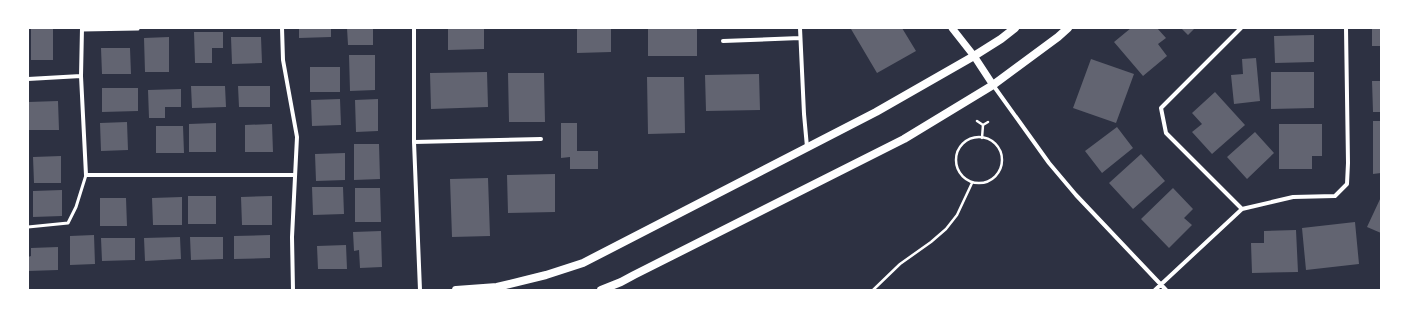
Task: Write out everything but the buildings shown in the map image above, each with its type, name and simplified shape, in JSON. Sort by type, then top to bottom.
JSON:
[{"type":"main road","points":[[456,290],[497,287],[546,275],[583,263],[876,112],[974,56],[1015,28]]},
{"type":"main road","points":[[601,290],[621,282],[634,274],[904,139],[993,85],[1068,28]]},
{"type":"street","points":[[282,28],[283,60],[296,137],[292,237],[293,290]]},
{"type":"street","points":[[414,28],[414,142],[420,290]]},
{"type":"street","points":[[800,28],[807,147]]},
{"type":"street","points":[[952,28],[974,56],[1049,163],[1076,195],[1166,290]]},
{"type":"street","points":[[1241,28],[1161,108],[1166,134],[1242,208]]},
{"type":"street","points":[[1155,290],[1242,208],[1293,197],[1334,196],[1347,184],[1346,28]]},
{"type":"street","points":[[82,29],[81,76],[86,175],[294,175]]},
{"type":"street","points":[[723,41],[800,38]]},
{"type":"street","points":[[28,79],[81,76]]},
{"type":"street","points":[[414,142],[541,139]]},
{"type":"lane","points":[[82,29],[138,29]]},
{"type":"lane","points":[[28,227],[68,223],[76,207],[86,175]]},
{"type":"path","points":[[977,121],[983,125]]},
{"type":"path","points":[[983,125],[988,122]]},
{"type":"path","points":[[982,138],[983,125]]},
{"type":"path","points":[[975,138],[982,138],[989,140],[996,145],[1000,151],[1002,159],[1001,167],[998,174],[993,179],[980,184],[972,183],[961,175],[957,168],[956,154],[963,143],[975,138]]},
{"type":"path","points":[[873,290],[900,264],[931,242],[946,228],[957,215],[972,183]]}]
